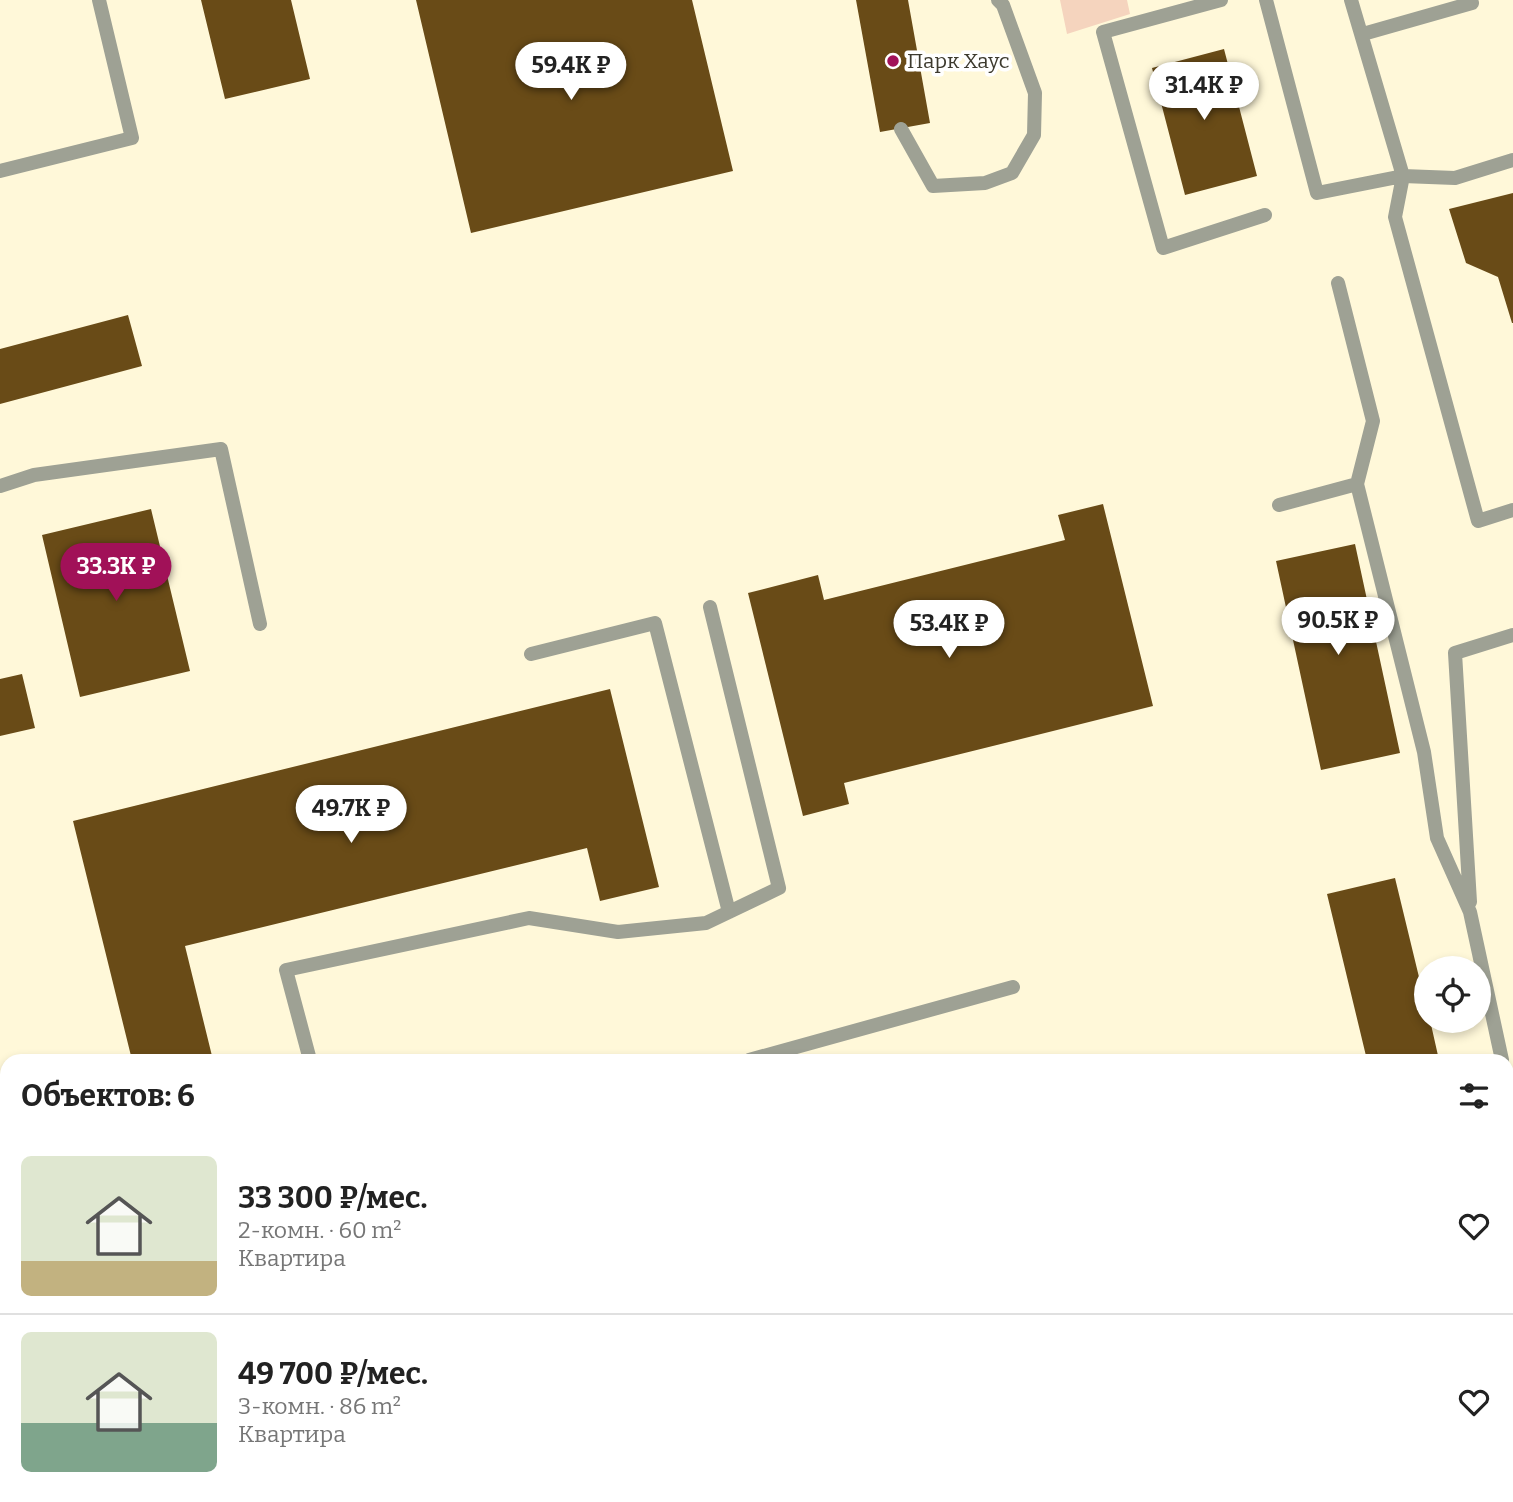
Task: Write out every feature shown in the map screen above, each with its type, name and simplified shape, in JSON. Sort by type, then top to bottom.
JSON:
[{"type":"lane","points":[[0,170],[132,138],[99,0]]},
{"type":"lane","points":[[901,129],[933,186],[985,183],[1012,173],[1034,135],[1035,93],[1003,5],[998,0]]},
{"type":"lane","points":[[1221,0],[1103,32],[1163,248],[1265,215]]},
{"type":"lane","points":[[1266,0],[1317,193],[1403,176],[1455,178],[1513,160]]},
{"type":"lane","points":[[1351,0],[1403,176],[1395,217],[1478,521],[1513,510]]},
{"type":"lane","points":[[1363,34],[1472,3]]},
{"type":"lane","points":[[1338,283],[1373,421],[1357,484],[1424,752],[1437,838],[1470,912]]},
{"type":"lane","points":[[0,485],[34,475],[221,449],[260,624]]},
{"type":"lane","points":[[1279,505],[1357,484]]},
{"type":"lane","points":[[308,1054],[286,970],[529,918],[618,932],[706,923],[779,888],[710,607]]},
{"type":"lane","points":[[531,654],[655,623],[729,912]]},
{"type":"lane","points":[[1501,1054],[1470,912],[1455,653],[1513,635]]},
{"type":"lane","points":[[771,1054],[1013,987]]},
{"type":"shaded area","points":[[1060,0],[1127,0],[1130,14],[1067,34]]},
{"type":"building","points":[[201,0],[291,0],[310,79],[225,99]]},
{"type":"building","points":[[416,0],[692,0],[733,171],[471,233]]},
{"type":"building","name":"Парк Хаус","points":[[856,0],[908,0],[930,123],[880,132]]},
{"type":"building","points":[[1224,49],[1257,176],[1185,195],[1152,68]]},
{"type":"building","points":[[1513,193],[1512,323],[1498,277],[1466,263],[1449,209]]},
{"type":"building","points":[[128,315],[142,366],[0,404],[0,349]]},
{"type":"building","points":[[1103,504],[1153,706],[844,783],[849,804],[803,816],[748,593],[818,575],[824,600],[1065,540],[1058,515]]},
{"type":"building","points":[[151,509],[190,671],[80,697],[42,535]]},
{"type":"building","points":[[1355,544],[1400,753],[1321,770],[1276,561]]},
{"type":"building","points":[[22,674],[35,728],[0,736],[0,679]]},
{"type":"building","points":[[610,689],[659,887],[600,901],[587,848],[185,946],[212,1054],[131,1054],[73,821]]},
{"type":"building","points":[[1395,878],[1414,956],[1414,1033],[1433,1033],[1438,1054],[1366,1054],[1327,894]]},
{"type":"place","name":"Парк Хаус","points":[[893,61]]}]
